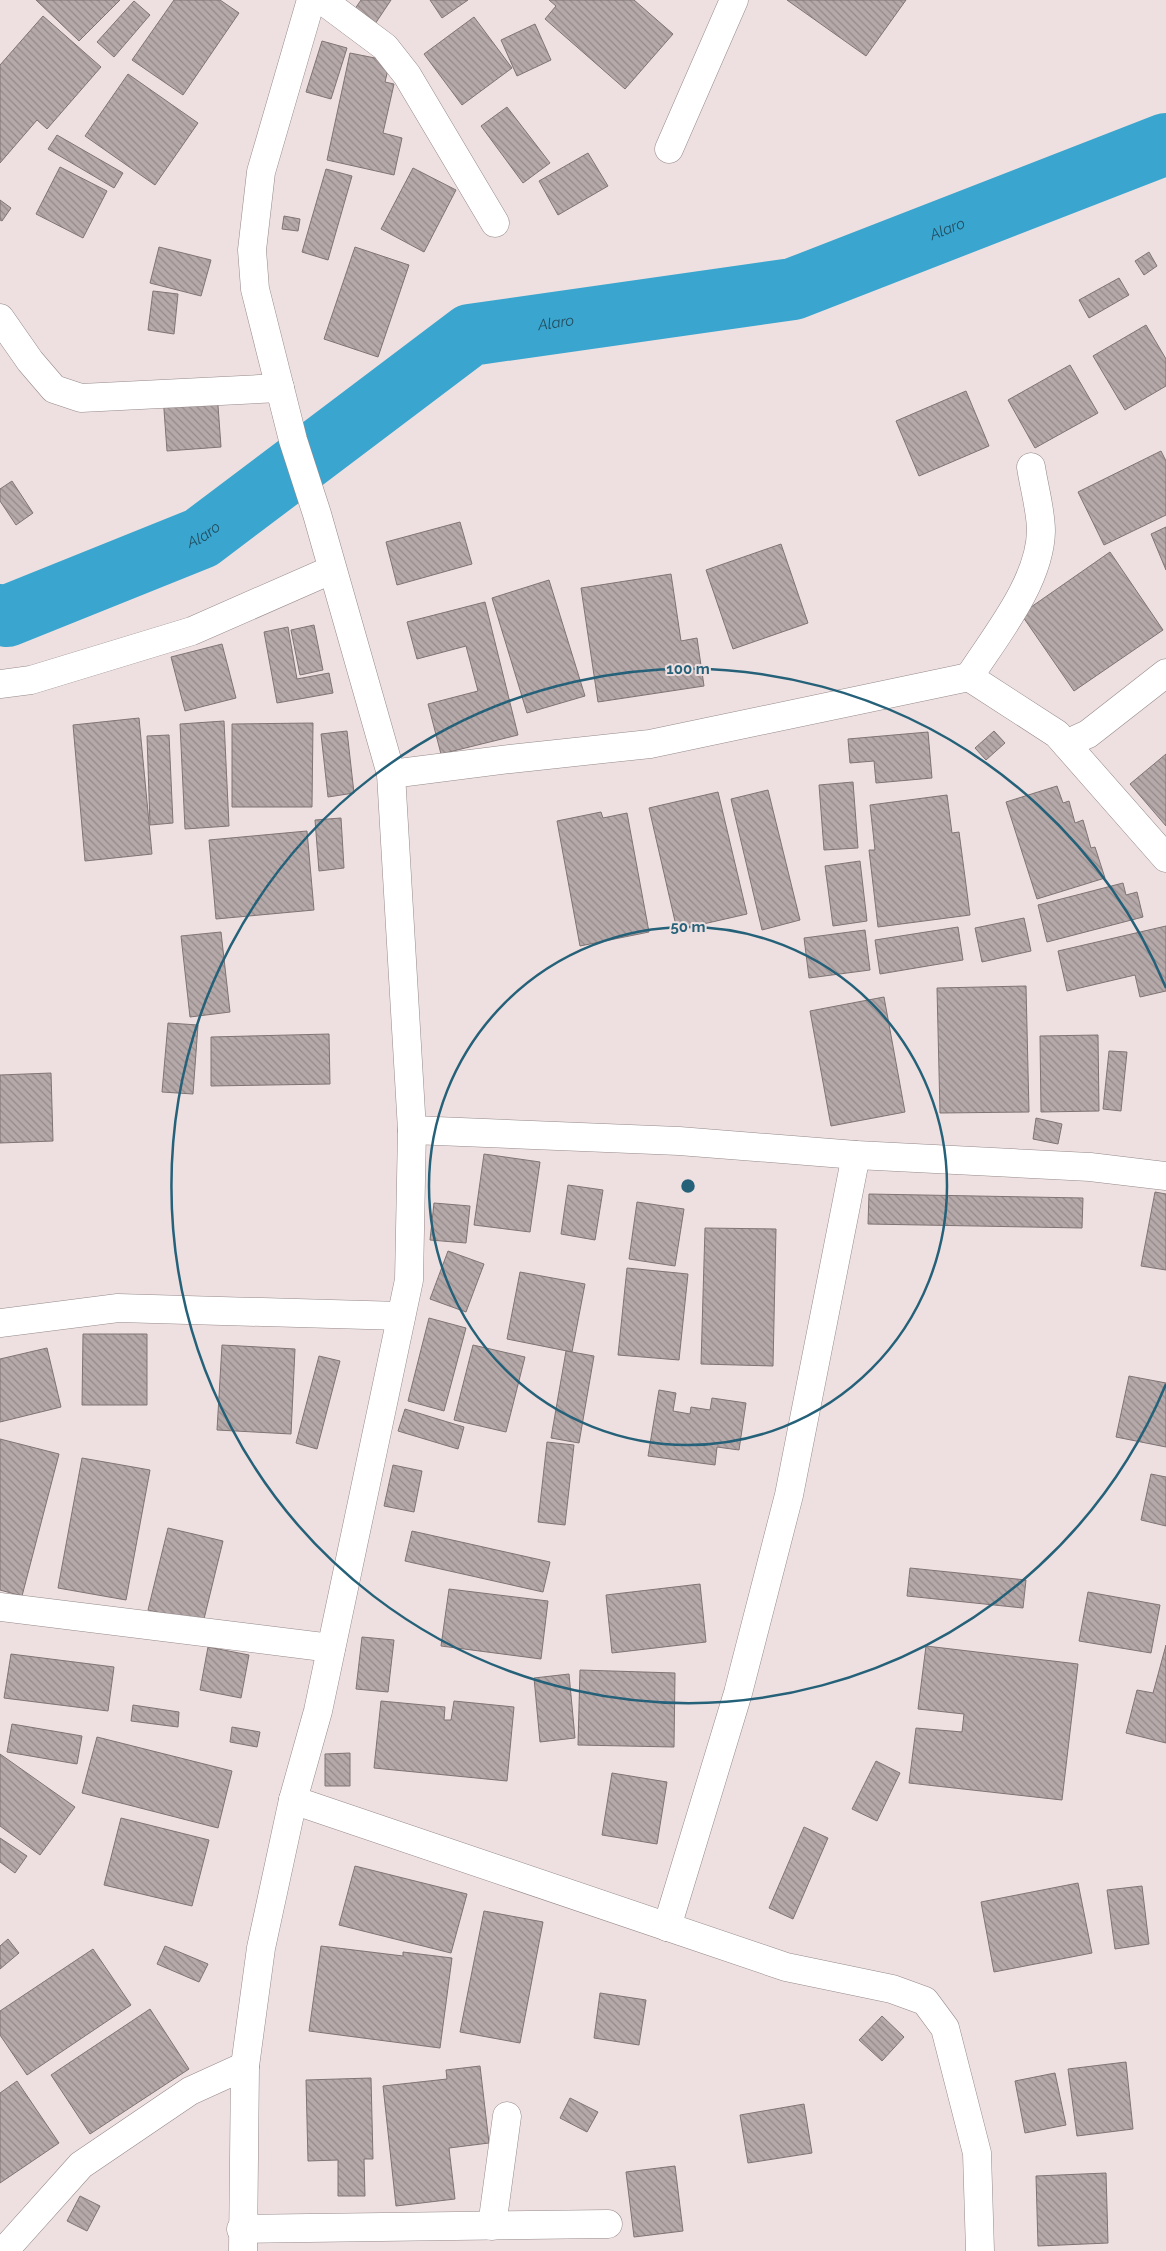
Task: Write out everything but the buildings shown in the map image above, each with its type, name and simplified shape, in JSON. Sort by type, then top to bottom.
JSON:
[{"type":"street","points":[[311,0],[261,172],[252,250],[255,289],[293,440],[317,514],[331,570],[391,774],[412,1130],[409,1280],[318,1711],[293,1800],[261,1948],[245,2066],[242,2240],[492,2226],[608,2224]]},
{"type":"street","points":[[322,0],[385,47],[407,75],[495,223]]},
{"type":"street","points":[[669,149],[734,0]]},
{"type":"street","points":[[0,318],[30,361],[54,389],[82,398],[280,388]]},
{"type":"street","points":[[969,677],[1025,589],[1038,560],[1041,530],[1031,467]]},
{"type":"street","points":[[0,684],[31,680],[192,632],[331,570]]},
{"type":"street","points":[[1066,744],[1088,734],[1166,672]]},
{"type":"street","points":[[391,774],[650,744],[969,677],[1057,734],[1166,858]]},
{"type":"street","points":[[412,1130],[679,1142],[856,1155],[1090,1167],[1166,1176]]},
{"type":"street","points":[[668,1927],[738,1693],[789,1495],[856,1155]]},
{"type":"street","points":[[0,1323],[118,1308],[401,1316]]},
{"type":"street","points":[[0,1607],[331,1648]]},
{"type":"street","points":[[293,1800],[786,1968],[892,1989],[925,2001],[946,2028],[977,2153],[980,2251]]},
{"type":"street","points":[[4,2251],[81,2165],[190,2091],[245,2066]]},
{"type":"street","points":[[492,2226],[507,2116]]},
{"type":"waterway","name":"Alaro","points":[[0,615],[7,616],[201,538],[470,335],[793,289],[1166,144]]}]
